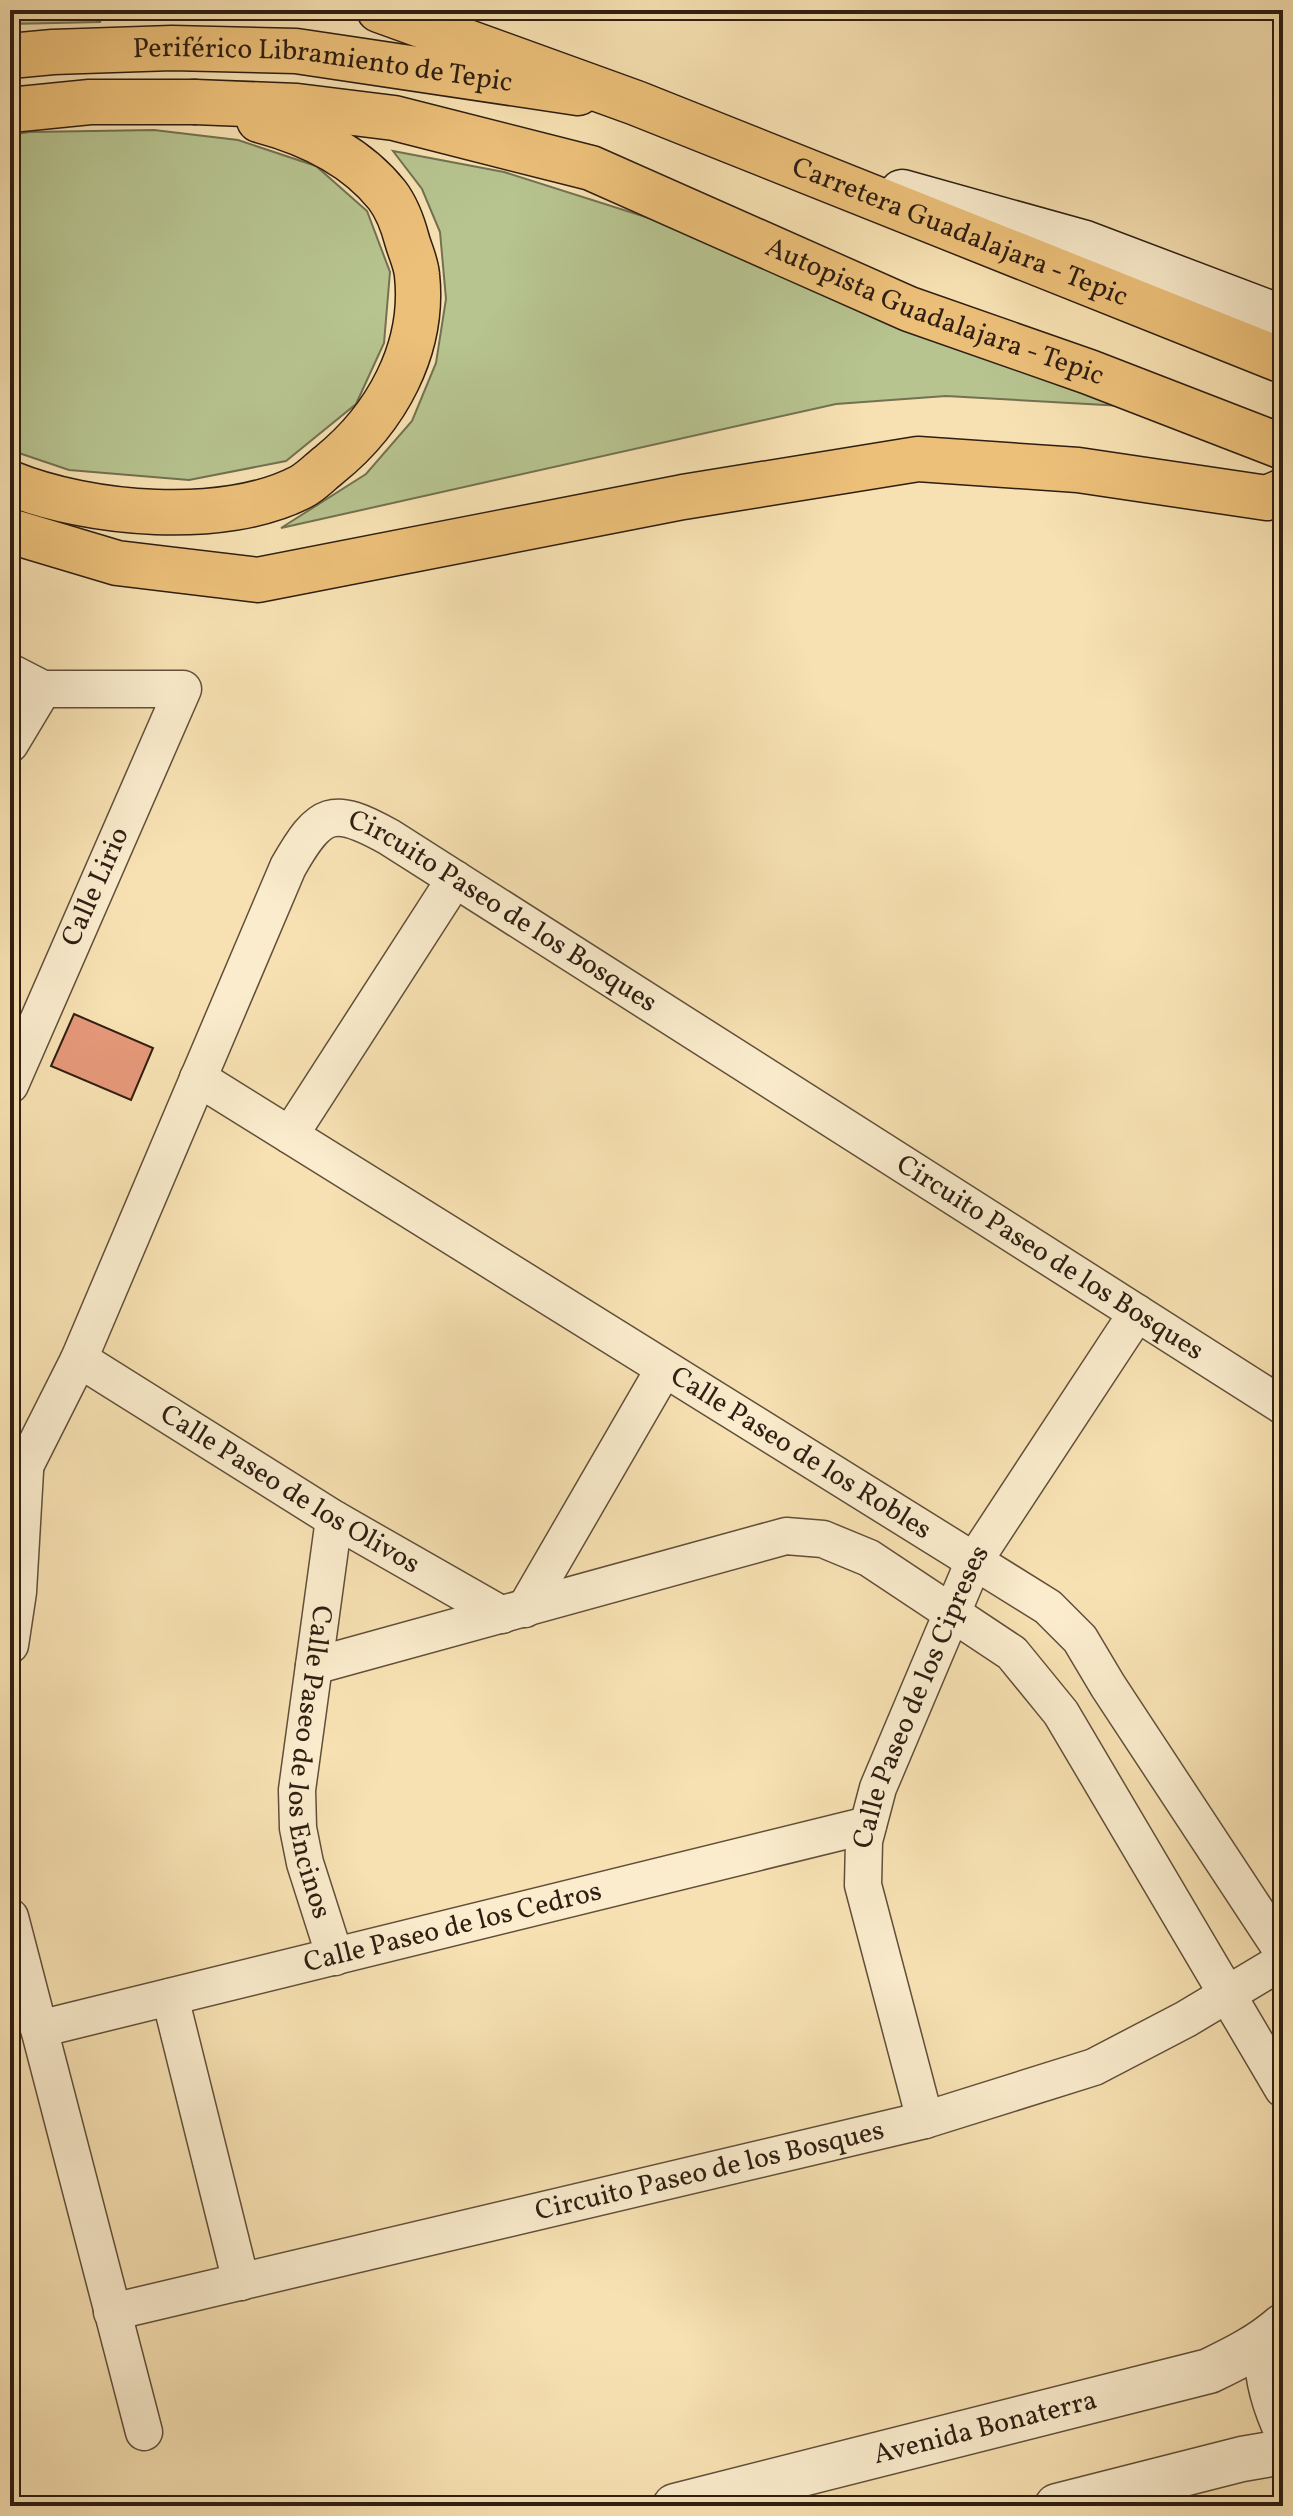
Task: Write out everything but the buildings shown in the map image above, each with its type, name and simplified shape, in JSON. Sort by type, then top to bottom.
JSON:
[{"type":"highway","points":[[379,10],[636,103]]},
{"type":"highway","name":"Periférico Libramiento de Tepic","points":[[10,56],[172,48],[296,51],[636,103]]},
{"type":"highway","name":"Periférico Libramiento de Tepic","points":[[10,110],[90,102],[297,106],[394,118],[591,168]]},
{"type":"highway","points":[[10,483],[103,507],[153,512],[204,512],[255,503],[302,487],[344,453],[373,423],[399,377],[413,342],[418,299],[417,272],[403,225],[389,197],[341,153],[311,138],[284,126],[195,102]]},
{"type":"highway","name":"Carretera Guadalajara - Tepic","points":[[636,103],[1283,361]]},
{"type":"highway","name":"Autopista Guadalajara - Tepic","points":[[591,168],[909,309],[1089,372],[1283,447]]},
{"type":"highway","points":[[10,531],[117,563],[258,580],[683,497],[918,459],[1078,470],[1278,498]]},
{"type":"street","points":[[767,155],[1085,243],[1283,318]]},
{"type":"street","points":[[10,672],[43,689],[10,744]]},
{"type":"street","name":"Calle Lirio","points":[[10,1085],[183,689],[43,689]]},
{"type":"street","name":"Circuito Paseo de los Bosques","points":[[10,1645],[18,1592],[17,1483],[79,1359],[288,867],[307,834],[330,818],[357,819],[455,879],[1283,1406]]},
{"type":"street","points":[[290,1135],[455,879]]},
{"type":"street","name":"Calle Paseo de los Robles","points":[[198,1078],[1048,1607],[1080,1639],[1283,1952]]},
{"type":"street","name":"Calle Paseo de los Cipreses","points":[[925,2120],[863,1885],[864,1841],[868,1825],[878,1788],[974,1561],[1137,1313]]},
{"type":"street","name":"Calle Paseo de los Olivos","points":[[79,1359],[334,1519],[514,1612]]},
{"type":"street","points":[[514,1612],[664,1369]]},
{"type":"street","name":"Calle Paseo de los Encinos","points":[[334,1519],[297,1790],[298,1828],[305,1863],[335,1957]]},
{"type":"street","name":"Calle Paseo de los Robles","points":[[314,1666],[786,1536],[823,1539],[869,1558],[1012,1653],[1061,1713],[1283,2089]]},
{"type":"street","name":"Calle Paseo de los Cedros","points":[[39,2029],[868,1825]]},
{"type":"street","points":[[10,1917],[144,2432]]},
{"type":"street","name":"Circuito Paseo de los Bosques","points":[[112,2312],[925,2120],[1094,2067],[1186,2019],[1283,1961]]},
{"type":"street","points":[[170,1997],[241,2282]]},
{"type":"street","points":[[1275,2333],[1266,2370],[1283,2423]]},
{"type":"street","name":"Avenida Bonaterra","points":[[675,2506],[1209,2371],[1275,2333]]},
{"type":"street","points":[[1057,2506],[1242,2459],[1283,2452]]},
{"type":"green space","points":[[10,10],[69,10],[101,22],[10,24]]},
{"type":"green space","points":[[154,130],[238,140],[316,166],[367,211],[390,272],[384,343],[356,404],[286,461],[189,480],[69,470],[10,450],[10,135]]},
{"type":"green space","points":[[393,151],[504,172],[652,219],[1141,407],[946,396],[836,404],[281,528],[366,474],[412,421],[436,363],[446,299],[440,232],[422,189]]}]
